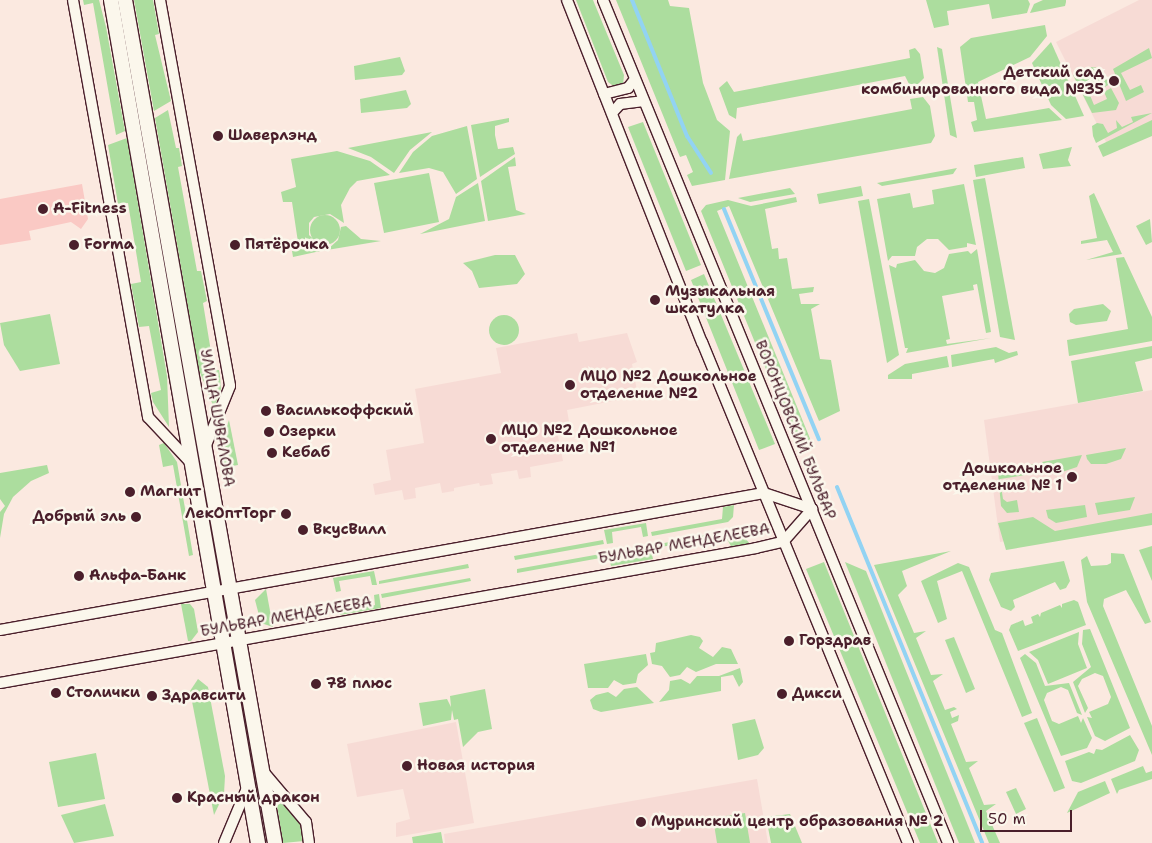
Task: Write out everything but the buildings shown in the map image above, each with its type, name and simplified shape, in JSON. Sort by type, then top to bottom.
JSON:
[{"type":"street","points":[[73,0],[148,417],[191,463]]},
{"type":"street","points":[[111,0],[221,644],[258,843]]},
{"type":"street","name":"УЛИЦА ШУВАЛОВА","points":[[125,0],[232,588],[275,843]]},
{"type":"street","points":[[160,0],[230,386],[206,444]]},
{"type":"street","points":[[567,0],[783,542],[908,843]]},
{"type":"street","name":"ВОРОНЦОВСКИЙ БУЛЬВАР","points":[[603,0],[948,843]]},
{"type":"street","points":[[604,94],[628,88],[635,79]]},
{"type":"street","points":[[612,113],[620,104],[644,101]]},
{"type":"street","points":[[0,630],[764,493],[812,509]]},
{"type":"street","name":"БУЛЬВАР МЕНДЕЛЕЕВА","points":[[0,683],[783,542],[812,509]]},
{"type":"street","points":[[262,770],[306,822],[309,843]]},
{"type":"street","points":[[224,843],[247,788]]},
{"type":"shaded area","name":"Детский сад комбинированного вида №35","points":[[1139,0],[1152,0],[1152,124],[1108,146],[1056,42]]},
{"type":"shaded area","points":[[577,333],[579,342],[627,333],[637,362],[632,364],[638,396],[567,410],[571,433],[558,436],[563,461],[530,467],[531,477],[519,479],[517,470],[491,474],[493,484],[480,486],[479,483],[454,488],[454,491],[442,493],[440,483],[415,488],[416,498],[404,500],[402,490],[375,495],[373,484],[391,480],[386,450],[424,443],[415,389],[501,373],[496,348]]},
{"type":"shaded area","name":"Дошкольное отделение № 1","points":[[1152,390],[1152,515],[1000,542],[984,420]]},
{"type":"shaded area","name":"Новая история","points":[[456,722],[474,823],[396,837],[396,823],[410,819],[403,789],[357,797],[347,744]]},
{"type":"shaded area","name":"Муринский центр образования № 2","points":[[757,779],[768,843],[445,843],[444,834]]},
{"type":"green space","points":[[83,0],[99,0],[106,27],[125,131],[116,135],[93,3],[84,5]]},
{"type":"green space","points":[[134,0],[153,0],[159,34],[155,35],[171,101],[154,111]]},
{"type":"green space","points":[[576,0],[593,0],[624,75],[623,85],[616,88],[608,82]]},
{"type":"green space","points":[[616,0],[668,0],[670,6],[689,8],[703,83],[717,120],[730,131],[725,180],[692,186],[687,175],[693,172],[686,155],[680,157]]},
{"type":"green space","points":[[926,0],[1028,0],[1030,4],[1027,13],[992,19],[989,4],[947,11],[949,25],[934,28]]},
{"type":"green space","points":[[1043,0],[1066,0],[1066,2],[1065,6],[1030,13],[1034,4]]},
{"type":"green space","points":[[1045,25],[1047,36],[1030,57],[978,82],[986,119],[1049,108],[1062,120],[974,132],[971,122],[977,120],[974,102],[968,102],[960,47],[971,38]]},
{"type":"green space","points":[[1051,42],[1084,116],[1066,119],[1051,105],[1032,63]]},
{"type":"green space","points":[[937,47],[942,49],[957,138],[950,135]]},
{"type":"green space","points":[[915,48],[920,54],[924,78],[918,84],[909,84],[905,76],[737,108],[736,119],[729,115],[719,88],[727,81],[734,92],[910,58],[909,50]]},
{"type":"green space","points":[[1149,48],[1152,58],[1121,73],[1130,90],[1141,85],[1144,92],[1126,101],[1113,69]]},
{"type":"green space","points":[[400,57],[405,71],[402,75],[355,80],[354,66]]},
{"type":"green space","points":[[1090,67],[1101,68],[1110,84],[1103,88],[1099,82],[1087,88],[1094,105],[1107,99],[1104,92],[1111,88],[1119,103],[1116,110],[1092,113],[1073,75]]},
{"type":"green space","points":[[406,90],[411,104],[407,108],[361,113],[360,99]]},
{"type":"green space","points":[[923,97],[930,106],[935,136],[931,143],[729,179],[737,137],[741,133],[743,141],[912,109],[910,99]]},
{"type":"green space","points":[[168,110],[176,148],[179,148],[182,166],[178,167],[197,271],[201,271],[207,301],[203,303],[214,370],[219,370],[220,376],[221,389],[214,408],[199,370],[155,118]]},
{"type":"green space","points":[[1152,113],[1096,143],[1092,126],[1097,123],[1103,124],[1108,133],[1117,128],[1116,120],[1122,127],[1133,122],[1131,117]]},
{"type":"green space","points":[[509,118],[509,122],[495,126],[495,135],[498,149],[513,147],[515,154],[480,177],[471,125]]},
{"type":"green space","points":[[1152,120],[1152,136],[1103,157],[1098,146]]},
{"type":"green space","points":[[643,122],[701,265],[686,271],[628,127]]},
{"type":"green space","points":[[467,126],[477,179],[456,194],[443,172],[429,168],[399,173],[413,152],[432,136]]},
{"type":"green space","points":[[432,132],[410,150],[394,173],[371,157],[348,148]]},
{"type":"green space","points":[[127,138],[167,376],[169,427],[153,402],[151,393],[161,390],[149,326],[139,327],[131,284],[141,282],[128,203],[118,204],[108,145]]},
{"type":"green space","points":[[1072,147],[1068,160],[1071,166],[1043,169],[1039,154]]},
{"type":"green space","points":[[337,151],[370,161],[390,175],[357,181],[350,188],[341,205],[344,223],[330,214],[314,217],[309,223],[309,235],[325,250],[293,257],[292,251],[299,249],[292,202],[283,202],[281,192],[296,187],[291,159]]},
{"type":"green space","points":[[515,157],[516,166],[508,167],[516,210],[526,214],[488,221],[481,181]]},
{"type":"green space","points":[[1023,157],[1025,168],[976,177],[974,165]]},
{"type":"green space","points":[[957,168],[953,174],[882,186],[877,183]]},
{"type":"green space","points":[[429,173],[439,222],[384,233],[374,183]]},
{"type":"green space","points":[[985,178],[1015,340],[1000,337],[973,180]]},
{"type":"green space","points":[[478,183],[485,221],[420,234],[449,219],[456,197]]},
{"type":"green space","points":[[964,184],[976,245],[967,243],[967,247],[949,250],[938,239],[927,239],[917,247],[915,256],[892,256],[888,261],[877,199],[910,193],[913,208],[934,204],[932,190]]},
{"type":"green space","points":[[861,186],[863,196],[819,204],[817,194]]},
{"type":"green space","points":[[790,188],[795,194],[750,202],[738,198]]},
{"type":"green space","points":[[1094,193],[1122,254],[1086,260],[1113,252],[1107,240],[1081,244],[1081,241],[1097,238],[1089,196]]},
{"type":"green space","points":[[796,197],[797,202],[765,209],[772,249],[778,248],[779,259],[787,258],[792,289],[814,287],[813,292],[799,294],[801,304],[820,304],[811,309],[820,359],[831,360],[840,411],[819,421],[729,206],[717,211],[811,441],[795,440],[701,211],[706,205],[728,200],[751,206]]},
{"type":"green space","points":[[869,199],[899,355],[887,363],[858,201]]},
{"type":"green space","points":[[325,215],[336,219],[340,230],[336,241],[325,245],[314,241],[310,230],[314,219]]},
{"type":"green space","points":[[1150,219],[1152,242],[1146,245],[1136,226]]},
{"type":"green space","points":[[346,226],[361,239],[381,241],[327,250],[338,240],[341,227]]},
{"type":"green space","points":[[977,249],[991,332],[986,333],[977,284],[973,285],[974,290],[942,296],[950,339],[946,340],[947,344],[991,338],[906,353],[908,348],[905,348],[889,265],[896,268],[897,264],[915,260],[924,271],[935,273],[944,268],[949,254],[968,251],[971,254]]},
{"type":"green space","points":[[495,255],[515,255],[525,274],[517,284],[479,288],[472,271],[463,263]]},
{"type":"green space","points":[[1124,257],[1152,317],[1152,341],[1069,356],[1067,340],[1128,329],[1116,258]]},
{"type":"green space","points":[[704,274],[775,444],[759,450],[691,280]]},
{"type":"green space","points":[[1103,304],[1111,311],[1107,321],[1076,325],[1070,322],[1069,314],[1074,309]]},
{"type":"green space","points":[[50,314],[60,364],[20,371],[4,345],[0,323]]},
{"type":"green space","points":[[504,315],[515,319],[519,330],[515,341],[504,345],[493,341],[489,330],[493,319]]},
{"type":"green space","points":[[1152,346],[1152,358],[1135,362],[1143,391],[1078,403],[1071,361]]},
{"type":"green space","points":[[996,347],[1009,353],[1017,351],[1018,355],[995,363],[994,359],[952,367],[951,355]]},
{"type":"green space","points":[[947,356],[949,367],[912,374],[912,379],[888,379],[888,375],[905,364]]},
{"type":"green space","points":[[229,420],[238,465],[222,468],[221,443]]},
{"type":"green space","points":[[164,443],[177,462],[193,555],[189,556],[173,465],[163,467],[159,445]]},
{"type":"green space","points":[[1126,448],[1121,459],[1106,464],[1091,464],[1086,455]]},
{"type":"green space","points":[[1082,455],[1077,467],[1062,472],[1047,472],[1042,462]]},
{"type":"green space","points":[[1038,463],[1033,474],[1000,479],[1003,499],[1007,502],[1017,500],[1019,512],[1007,513],[1001,506],[998,473]]},
{"type":"green space","points":[[47,465],[49,473],[31,481],[13,497],[4,514],[0,538],[0,512],[5,506],[0,499],[0,473]]},
{"type":"green space","points":[[1135,497],[1130,510],[1098,515],[1095,503]]},
{"type":"green space","points":[[734,505],[733,517],[728,522],[652,536],[651,532],[722,519],[723,507]]},
{"type":"green space","points":[[1085,505],[1087,517],[1056,523],[1048,518],[1046,510]]},
{"type":"green space","points":[[1152,513],[1152,525],[1006,550],[998,523],[1033,517],[1055,531]]},
{"type":"green space","points":[[646,523],[648,536],[643,537],[641,527],[612,532],[613,543],[607,544],[604,530]]},
{"type":"green space","points":[[731,530],[741,533],[750,544],[731,546],[725,536],[655,548],[654,545]]},
{"type":"green space","points":[[603,540],[604,544],[515,560],[514,556]]},
{"type":"green space","points":[[650,545],[653,559],[611,566],[608,553],[615,551],[617,562],[647,556],[645,546]]},
{"type":"green space","points":[[1152,546],[1152,581],[1139,550]]},
{"type":"green space","points":[[951,551],[902,571],[907,586],[898,595],[914,633],[926,631],[916,638],[931,675],[943,674],[933,681],[945,710],[954,707],[957,709],[950,712],[952,718],[959,715],[958,721],[951,724],[966,762],[978,761],[969,768],[984,805],[996,804],[986,811],[1000,843],[989,843],[874,565]]},
{"type":"green space","points":[[606,553],[606,557],[517,573],[517,569]]},
{"type":"green space","points":[[1111,553],[1124,554],[1151,622],[1145,624],[1126,590],[1104,599],[1103,606],[1152,726],[1152,755],[1087,602],[1081,560],[1087,556],[1091,566],[1107,565],[1111,563]]},
{"type":"green space","points":[[1064,561],[1070,581],[1066,588],[1060,590],[1055,582],[1013,600],[1015,607],[1011,611],[1001,607],[989,580],[991,573]]},
{"type":"green space","points":[[824,562],[938,843],[920,843],[806,569]]},
{"type":"green space","points":[[845,562],[866,571],[975,843],[959,843]]},
{"type":"green space","points":[[958,563],[969,567],[995,630],[1002,633],[1032,713],[1022,717],[962,571],[937,581],[947,619],[938,623],[921,581]]},
{"type":"green space","points":[[468,564],[469,568],[379,584],[379,581]]},
{"type":"green space","points":[[374,571],[377,585],[372,585],[370,576],[339,581],[341,591],[336,592],[333,578]]},
{"type":"green space","points":[[470,578],[471,581],[382,598],[381,594]]},
{"type":"green space","points":[[266,589],[273,627],[261,623],[255,600]]},
{"type":"green space","points":[[379,594],[381,608],[340,615],[337,602],[343,601],[345,611],[375,605],[374,595]]},
{"type":"green space","points":[[1074,600],[1078,602],[1086,625],[1018,651],[1009,630],[1011,625],[1023,620],[1025,626],[1033,623],[1031,617],[1038,614],[1040,617],[1041,613],[1060,605],[1062,608],[1062,604]]},
{"type":"green space","points":[[181,604],[190,604],[194,609],[198,632],[191,641],[188,641]]},
{"type":"green space","points":[[1090,629],[1130,728],[1105,741],[1095,736],[1087,717],[1092,718],[1089,712],[1108,704],[1111,697],[1103,676],[1095,673],[1082,679],[1078,686],[1088,708],[1085,713],[1073,682],[1091,667],[1082,644],[1083,630]]},
{"type":"green space","points":[[1079,632],[1078,644],[1087,668],[1048,684],[1038,660],[1029,652]]},
{"type":"green space","points":[[691,635],[700,637],[703,641],[699,648],[713,657],[722,647],[731,649],[738,664],[716,664],[696,672],[687,667],[680,675],[670,677],[662,666],[652,664],[650,653],[655,652],[656,643]]},
{"type":"green space","points":[[954,637],[975,689],[966,693],[945,640]]},
{"type":"green space","points":[[646,654],[648,665],[638,674],[636,683],[623,685],[614,680],[608,688],[588,688],[584,664]]},
{"type":"green space","points":[[1025,654],[1036,663],[1045,686],[1069,683],[1082,715],[1077,713],[1068,690],[1061,687],[1047,693],[1044,700],[1052,721],[1059,724],[1078,716],[1081,723],[1083,718],[1092,738],[1087,748],[1061,756],[1020,658]]},
{"type":"green space","points":[[740,668],[743,682],[739,687],[733,675],[721,677],[721,691],[659,702],[669,690],[670,681],[681,679],[690,684],[697,676],[719,676]]},
{"type":"green space","points":[[198,679],[208,687],[225,776],[224,794],[214,815],[190,691]]},
{"type":"green space","points":[[637,687],[654,703],[601,712],[593,709],[590,700],[596,695],[608,692],[616,697],[624,689]]},
{"type":"green space","points":[[485,689],[492,729],[478,732],[463,747],[458,719],[454,720],[452,710],[451,720],[423,726],[419,703],[447,699],[451,707],[450,696]]},
{"type":"green space","points":[[1037,718],[1065,788],[1054,792],[1024,723]]},
{"type":"green space","points":[[755,719],[764,748],[758,755],[738,760],[732,724]]},
{"type":"green space","points":[[1130,735],[1139,750],[1135,761],[1081,783],[1072,781],[1065,761],[1089,752],[1094,754],[1096,749],[1102,750]]},
{"type":"green space","points":[[96,753],[105,799],[58,807],[49,762]]},
{"type":"green space","points":[[1143,766],[1146,773],[1152,771],[1152,779],[1119,790],[1117,794],[1111,779]]},
{"type":"green space","points":[[1105,781],[1110,793],[1067,813],[1078,792]]},
{"type":"green space","points":[[1016,788],[1026,809],[1016,814],[1006,792]]},
{"type":"green space","points":[[275,793],[301,824],[304,841],[283,843]]},
{"type":"green space","points":[[105,804],[114,836],[74,843],[61,815]]},
{"type":"green space","points":[[745,813],[750,843],[717,843],[713,818]]},
{"type":"green space","points":[[790,814],[802,843],[771,843],[766,817]]},
{"type":"green space","points":[[441,832],[443,843],[413,843],[412,837]]},
{"type":"waterway","points":[[632,0],[687,136],[711,173]]},
{"type":"waterway","points":[[724,209],[819,439]]},
{"type":"waterway","points":[[837,487],[982,843]]},
{"type":"place","name":"Детский сад комбинированного вида №35","points":[[1114,81]]},
{"type":"place","name":"Шаверлэнд","points":[[218,136]]},
{"type":"place","name":"A-Fitness","points":[[43,209]]},
{"type":"place","name":"Forma","points":[[74,245]]},
{"type":"place","name":"Пятёрочка","points":[[235,245]]},
{"type":"place","name":"Музыкальная шкатулка","points":[[655,300]]},
{"type":"place","name":"МЦО №2 Дошкольное отделение №2","points":[[570,385]]},
{"type":"place","name":"Василькоффский","points":[[266,411]]},
{"type":"place","name":"Озерки","points":[[269,432]]},
{"type":"place","name":"МЦО №2 Дошкольное отделение №1","points":[[491,439]]},
{"type":"place","name":"Кебаб","points":[[272,453]]},
{"type":"place","name":"Дошкольное отделение № 1","points":[[1072,477]]},
{"type":"place","name":"Магнит","points":[[130,492]]},
{"type":"place","name":"ЛекОптТорг","points":[[286,514]]},
{"type":"place","name":"Добрый эль","points":[[136,517]]},
{"type":"place","name":"ВкусВилл","points":[[303,530]]},
{"type":"place","name":"Альфа-Банк","points":[[79,576]]},
{"type":"place","name":"Горздрав","points":[[789,641]]},
{"type":"place","name":"78 плюс","points":[[316,684]]},
{"type":"place","name":"Столички","points":[[56,693]]},
{"type":"place","name":"Дикси","points":[[782,694]]},
{"type":"place","name":"Здравсити","points":[[152,696]]},
{"type":"place","name":"Новая история","points":[[407,766]]},
{"type":"place","name":"Красный дракон","points":[[177,798]]},
{"type":"place","name":"Муринский центр образования № 2","points":[[641,822]]}]
